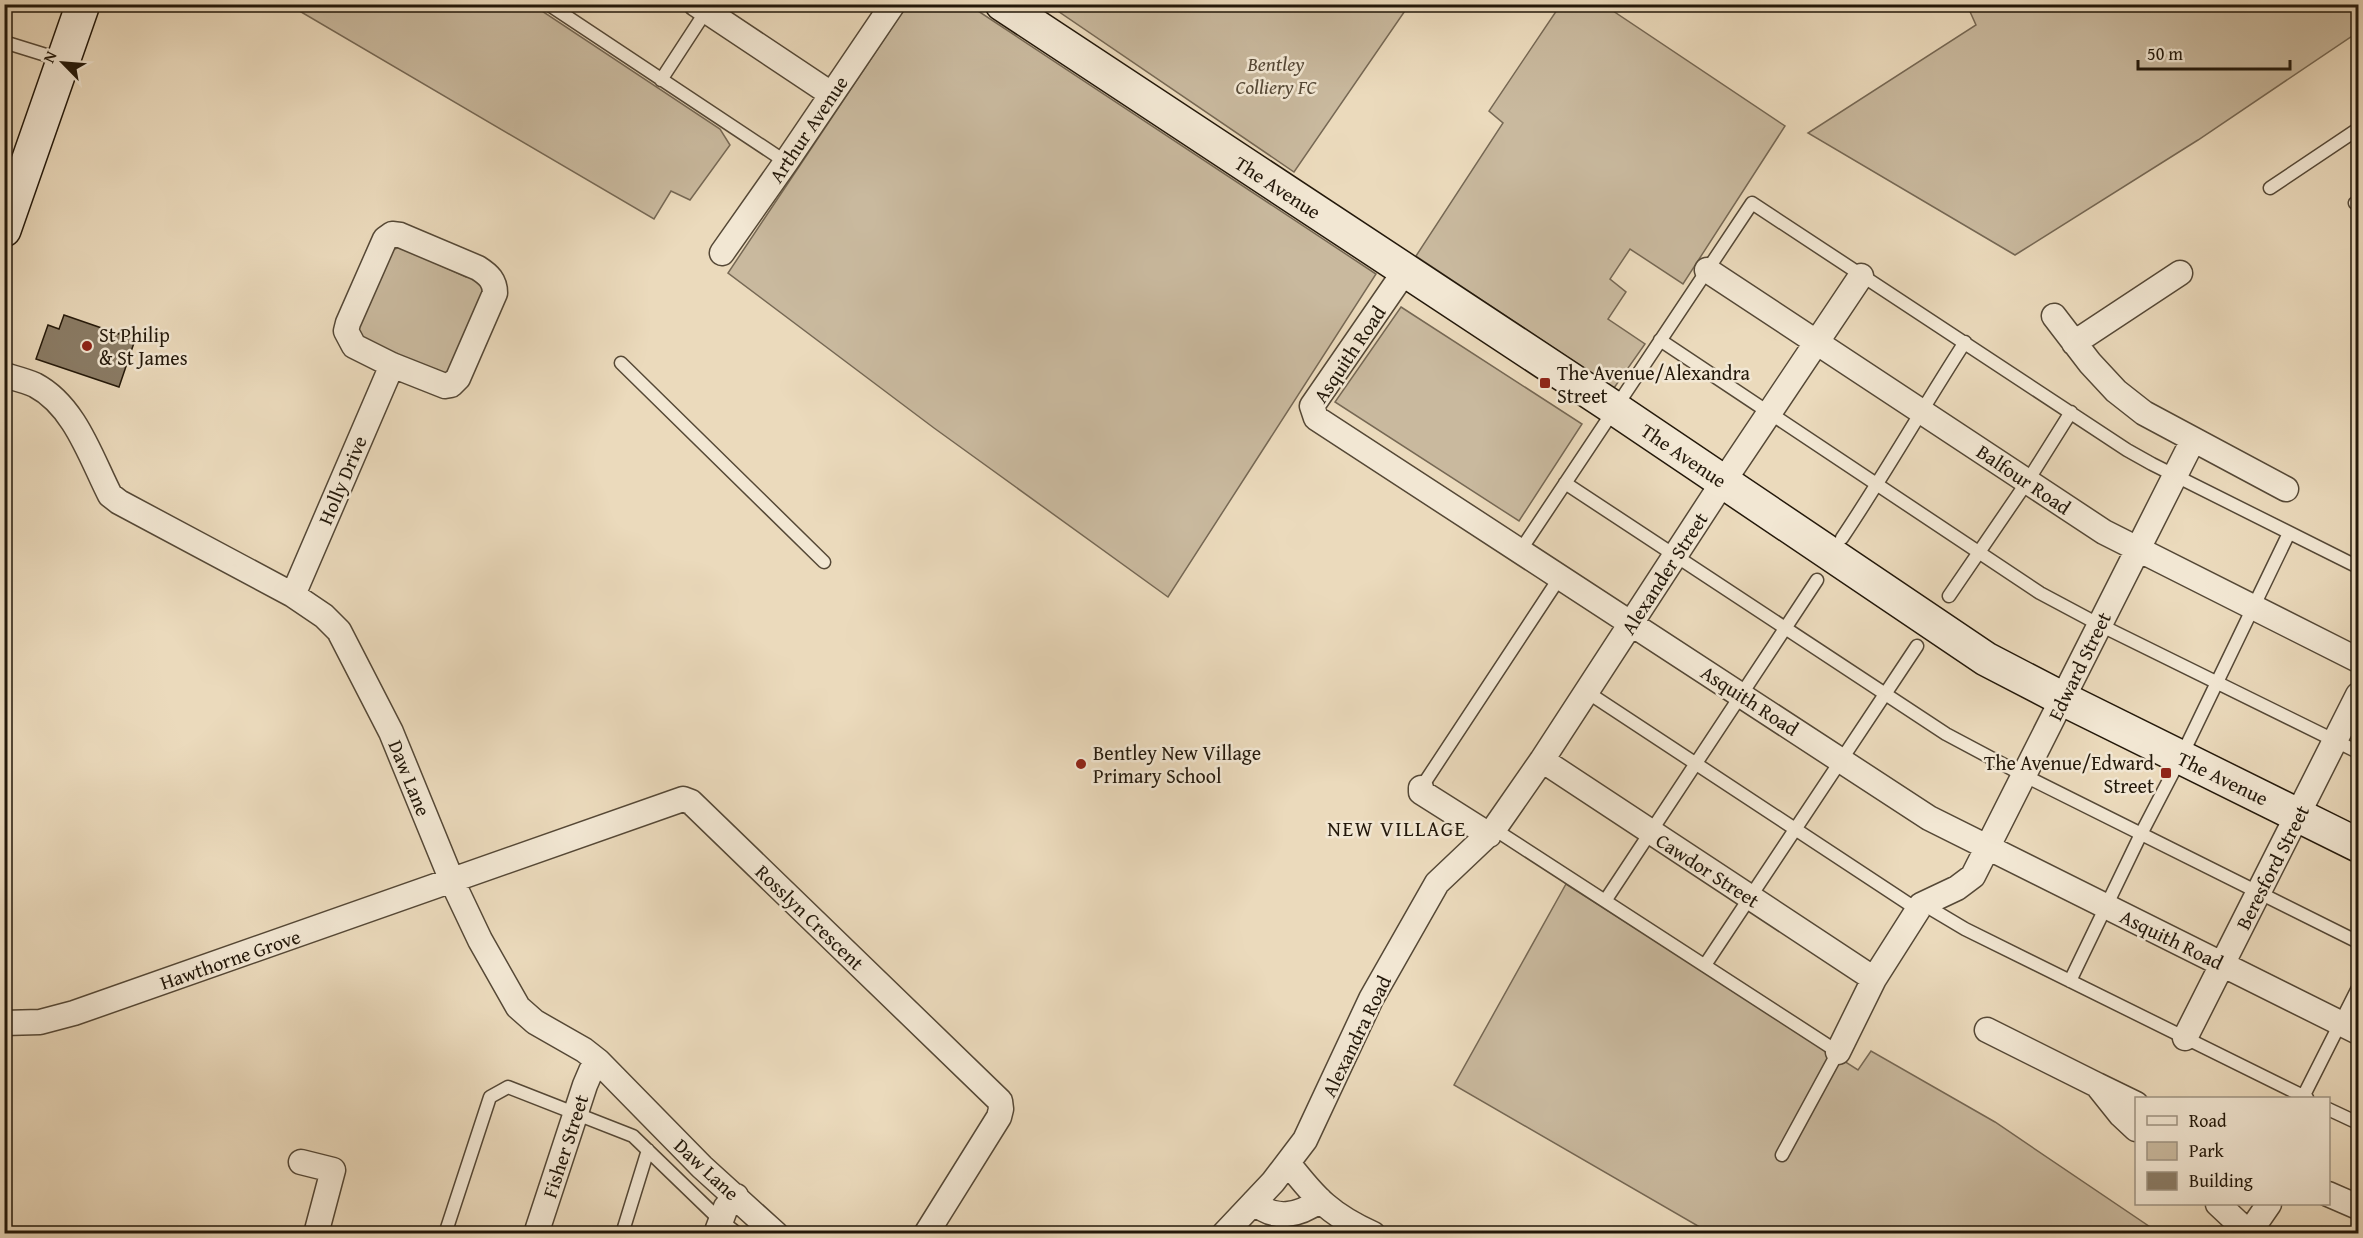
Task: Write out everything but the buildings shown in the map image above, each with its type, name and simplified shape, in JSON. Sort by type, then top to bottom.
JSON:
[{"type":"street","points":[[4,230],[83,4]]},
{"type":"street","name":"Arthur Avenue","points":[[722,253],[893,4]]},
{"type":"street","name":"The Avenue","points":[[1002,4],[1614,408],[1986,659],[2358,845]]},
{"type":"street","points":[[701,8],[831,94]]},
{"type":"street","points":[[392,234],[400,234],[488,274],[495,284],[495,293],[458,378],[451,385],[445,386],[392,365],[354,346],[346,331],[385,239],[392,234]]},
{"type":"street","name":"Balfour Road","points":[[1707,270],[2104,532],[2358,660]]},
{"type":"street","name":"Asquith Road","points":[[1405,271],[1312,406],[1312,412],[1316,418],[1929,818],[2350,1028]]},
{"type":"street","points":[[2074,343],[2180,273]]},
{"type":"street","name":"Alexander Street","points":[[1490,834],[1542,760],[1723,482],[1861,276]]},
{"type":"street","points":[[2054,316],[2116,391],[2144,413],[2286,489]]},
{"type":"street","name":"Holly Drive","points":[[293,596],[392,365]]},
{"type":"street","name":"Daw Lane","points":[[4,375],[36,386],[54,399],[70,416],[111,495],[119,502],[293,596],[324,616],[339,631],[391,732],[452,880],[480,940],[518,1007],[535,1022],[584,1050],[598,1061],[702,1167],[776,1233]]},
{"type":"street","name":"Edward Street","points":[[1920,907],[1957,888],[1973,876],[2025,777],[2193,440]]},
{"type":"street","name":"Beresford Street","points":[[2185,1038],[2358,695]]},
{"type":"street","name":"Cawdor Street","points":[[1542,760],[1874,980]]},
{"type":"street","points":[[1420,788],[1421,792],[1490,834]]},
{"type":"street","name":"Rosslyn Crescent","points":[[452,880],[672,801],[683,799],[691,802],[1000,1101],[999,1117],[926,1233]]},
{"type":"street","name":"Alexandra Road","points":[[1224,1233],[1288,1163],[1305,1140],[1371,999],[1437,883],[1446,872],[1490,834]]},
{"type":"street","name":"Hawthorne Grove","points":[[4,1023],[40,1022],[74,1013],[452,880]]},
{"type":"street","points":[[1838,1052],[1874,980],[1920,907]]},
{"type":"street","points":[[1987,1030],[2135,1104]]},
{"type":"street","name":"Fisher Street","points":[[536,1233],[575,1115],[591,1071],[598,1061]]},
{"type":"street","points":[[2097,1085],[2121,1115],[2135,1128]]},
{"type":"street","points":[[301,1162],[333,1170],[316,1233]]},
{"type":"street","points":[[1288,1163],[1327,1208],[1350,1223],[1373,1233]]},
{"type":"street","points":[[2330,1195],[2358,1207]]},
{"type":"street","points":[[725,1229],[726,1207],[736,1196]]},
{"type":"street","points":[[1254,1202],[1281,1224],[1309,1209],[1320,1200]]},
{"type":"street","points":[[2220,1205],[2250,1233],[2268,1205]]},
{"type":"lane","points":[[548,4],[786,162]]},
{"type":"lane","points":[[662,80],[701,8]]},
{"type":"lane","points":[[4,42],[63,60]]},
{"type":"lane","points":[[2270,188],[2358,129]]},
{"type":"lane","points":[[1520,551],[1752,203],[2127,450],[2358,567]]},
{"type":"lane","points":[[1660,340],[1980,550],[2040,592],[2100,625],[2358,752]]},
{"type":"lane","points":[[1842,538],[1879,484],[1921,410],[1965,342]]},
{"type":"lane","points":[[621,363],[824,562]]},
{"type":"lane","points":[[1949,597],[2027,482],[2071,412]]},
{"type":"lane","points":[[1565,483],[1946,734],[2025,777],[2358,942]]},
{"type":"lane","points":[[2070,981],[2289,533]]},
{"type":"lane","points":[[1420,788],[1560,577]]},
{"type":"lane","points":[[1605,901],[1817,580]]},
{"type":"lane","points":[[1705,966],[1917,646]]},
{"type":"lane","points":[[1587,692],[1794,830],[1920,907],[2303,1097]]},
{"type":"lane","points":[[1490,834],[1605,901],[1838,1052],[1782,1155]]},
{"type":"lane","points":[[2306,1097],[2350,1028],[2358,988]]},
{"type":"lane","points":[[446,1233],[490,1097],[508,1087],[633,1136],[725,1229]]},
{"type":"lane","points":[[2330,1110],[2358,1123]]},
{"type":"lane","points":[[622,1233],[648,1150]]},
{"type":"green space","points":[[1561,4],[1604,5],[1785,126],[1683,284],[1630,249],[1610,279],[1626,292],[1608,319],[1645,344],[1614,388],[1416,256],[1503,123],[1489,111]]},
{"type":"green space","points":[[299,5],[533,5],[720,129],[730,145],[690,200],[671,191],[654,219],[296,9]]},
{"type":"green space","points":[[907,5],[969,5],[1376,274],[1168,597],[934,428],[728,273]]},
{"type":"green space","name":"Bentley Colliery FC","points":[[1049,5],[1409,5],[1294,172]]},
{"type":"green space","points":[[1967,5],[2358,5],[2358,32],[2198,140],[2015,255],[1808,133],[1976,25]]},
{"type":"green space","points":[[400,247],[466,277],[473,276],[486,290],[454,368],[446,374],[364,344],[356,330],[387,252]]},
{"type":"green space","points":[[1401,307],[1582,424],[1519,521],[1335,402]]},
{"type":"green space","points":[[1566,884],[1858,1070],[1871,1051],[1995,1122],[2159,1233],[1710,1233],[1454,1085]]},
{"type":"place","name":"St Philip & St James","points":[[87,346]]},
{"type":"place","name":"The Avenue/Alexandra Street","points":[[1545,383]]},
{"type":"place","name":"Bentley New Village Primary School","points":[[1081,764]]},
{"type":"place","name":"The Avenue/Edward Street","points":[[2166,773]]},
{"type":"district","name":"NEW VILLAGE","points":[[1397,828]]}]
